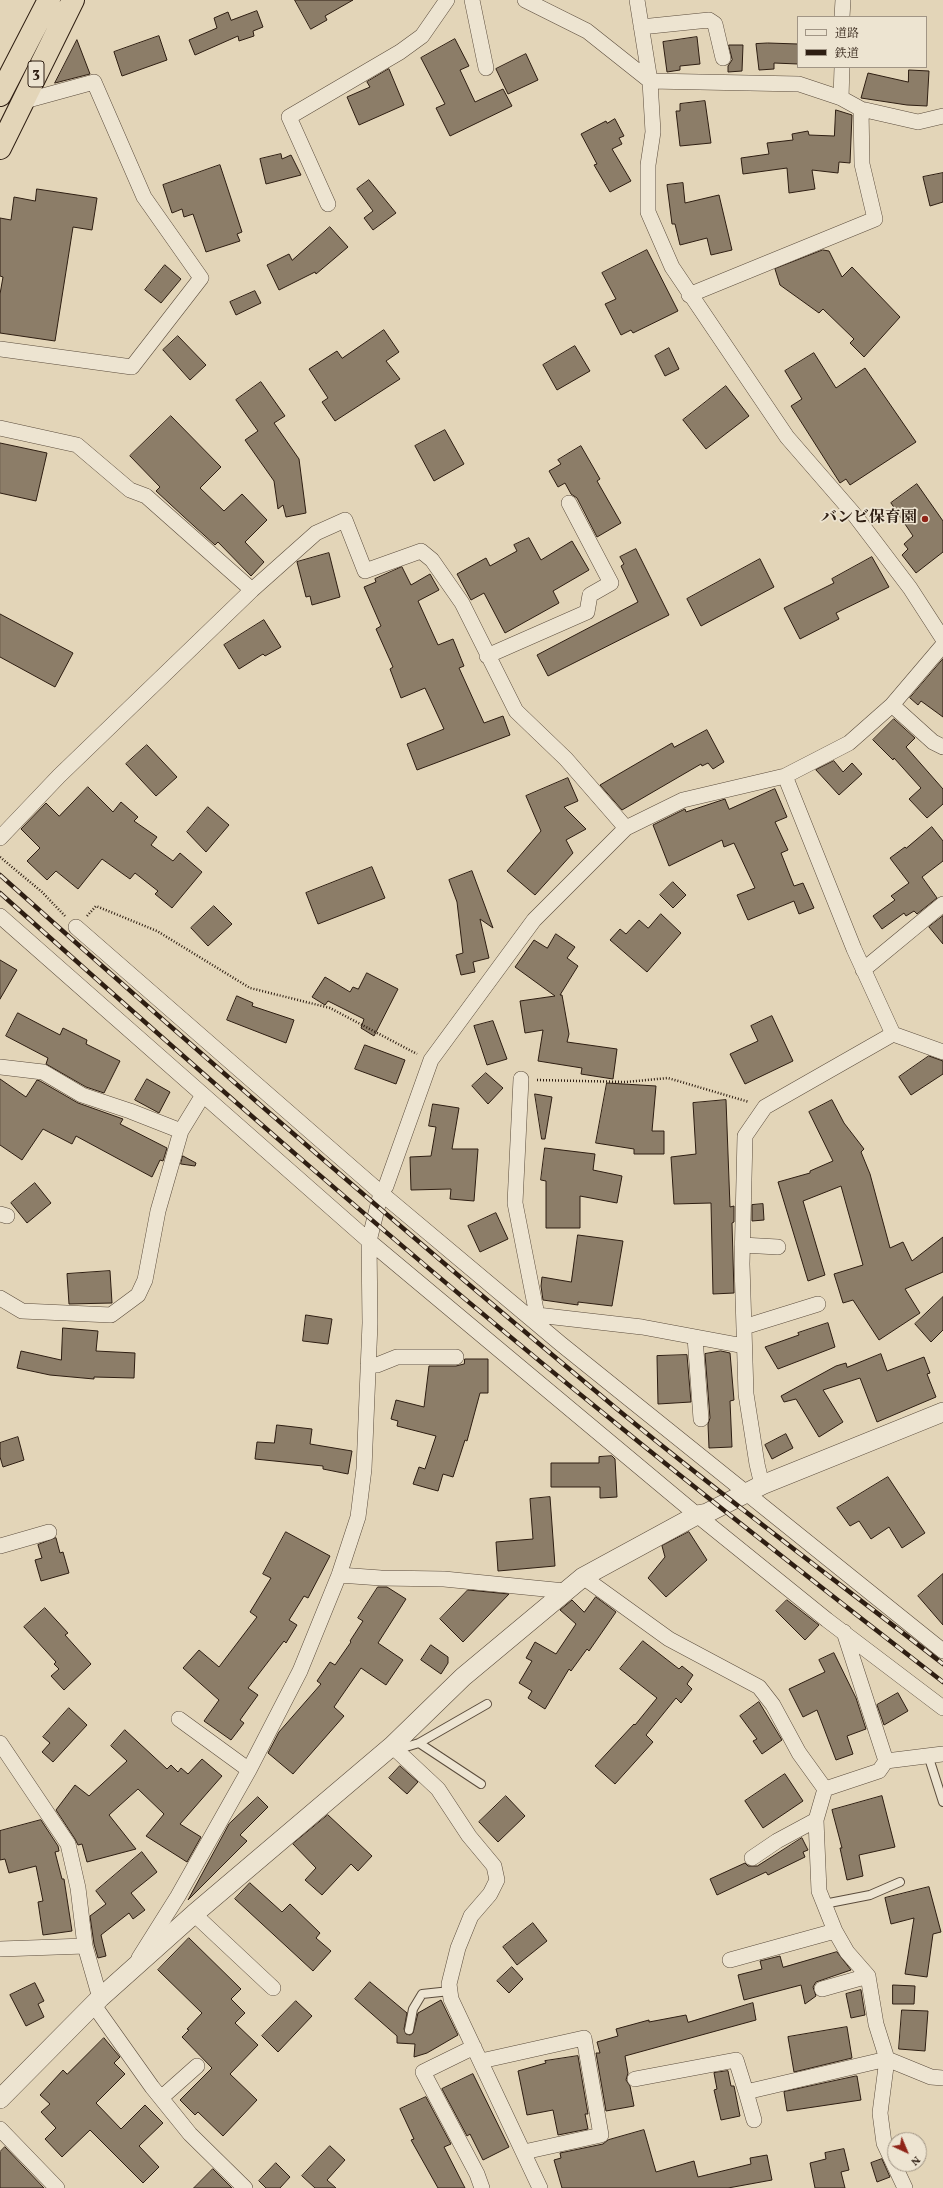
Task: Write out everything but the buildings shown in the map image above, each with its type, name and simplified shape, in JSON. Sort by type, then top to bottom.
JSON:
[{"type":"highway","name":"3","points":[[0,95],[49,0]]},
{"type":"highway","name":"3","points":[[0,148],[21,102],[73,0]]},
{"type":"street","points":[[328,204],[289,118],[400,52],[422,36],[447,0]]},
{"type":"street","points":[[472,0],[486,68]]},
{"type":"street","points":[[525,0],[586,31],[650,81],[799,84],[841,98],[861,109],[918,122],[943,116]]},
{"type":"street","points":[[131,1971],[178,1896],[249,1770],[300,1671],[339,1575],[358,1517],[364,1469],[373,1365],[370,1323],[368,1241],[381,1193],[386,1186],[431,1060],[534,920],[626,828],[683,800],[785,776],[849,743],[892,705],[941,648],[910,588],[853,513],[787,437],[689,295],[672,267],[648,212],[648,165],[653,132],[650,81],[637,0]]},
{"type":"street","points":[[842,16],[843,0]]},
{"type":"street","points":[[641,26],[709,20],[714,24],[723,58]]},
{"type":"street","points":[[841,98],[842,68]]},
{"type":"street","points":[[0,349],[132,367],[201,278],[144,197],[94,82],[21,102]]},
{"type":"street","points":[[689,295],[875,219],[862,164],[861,109]]},
{"type":"street","points":[[0,428],[77,445],[130,490],[146,496],[252,590]]},
{"type":"street","points":[[487,656],[587,612],[590,595],[611,583],[569,503]]},
{"type":"street","points":[[0,838],[59,776],[252,590],[316,533],[345,520],[365,571],[421,551],[432,560],[462,603],[487,656],[516,711],[566,759],[626,828]]},
{"type":"street","points":[[892,705],[933,742],[943,747]]},
{"type":"street","points":[[785,776],[863,970],[893,1034],[943,1052]]},
{"type":"street","points":[[863,970],[943,904]]},
{"type":"street","points":[[0,916],[368,1241],[697,1515],[844,1632],[943,1708]]},
{"type":"street","points":[[76,927],[381,1193],[561,1344],[754,1489],[943,1651]]},
{"type":"street","points":[[754,1489],[757,1464],[746,1394],[744,1346],[742,1245],[745,1136],[765,1107],[893,1034]]},
{"type":"street","points":[[0,1067],[43,1072],[82,1095],[130,1111],[181,1132]]},
{"type":"street","points":[[520,1079],[515,1203],[537,1315],[642,1327],[744,1346]]},
{"type":"street","points":[[0,1298],[22,1311],[111,1315],[138,1295],[145,1280],[158,1211],[181,1132],[203,1095]]},
{"type":"street","points":[[742,1245],[778,1247]]},
{"type":"street","points":[[744,1327],[818,1304]]},
{"type":"street","points":[[695,1337],[701,1419]]},
{"type":"street","points":[[373,1365],[396,1357],[456,1358]]},
{"type":"street","points":[[0,2099],[96,2001],[194,1914],[394,1748],[463,1678],[583,1577],[697,1515],[707,1513],[754,1489],[943,1412]]},
{"type":"street","points":[[0,1546],[49,1532]]},
{"type":"street","points":[[339,1575],[381,1578],[444,1579],[565,1592]]},
{"type":"street","points":[[583,1577],[669,1639],[759,1687],[773,1705],[799,1753],[825,1789]]},
{"type":"street","points":[[844,1632],[886,1761]]},
{"type":"street","points":[[179,1719],[249,1770]]},
{"type":"street","points":[[0,1743],[68,1844],[78,1888],[85,1946],[96,2001],[161,2098],[190,2134],[245,2188]]},
{"type":"street","points":[[394,1748],[438,1789],[469,1836],[494,1866],[497,1880],[490,1894],[471,1916],[458,1948],[449,1984],[451,1999],[540,2188]]},
{"type":"street","points":[[825,1789],[879,1771],[886,1761],[936,1754]]},
{"type":"street","points":[[825,1789],[816,1820],[819,1891],[835,1932],[847,1952],[868,1976],[876,2024],[887,2059],[880,2113],[884,2142],[905,2188]]},
{"type":"street","points":[[752,1858],[777,1841],[816,1820]]},
{"type":"street","points":[[194,1914],[273,1988]]},
{"type":"street","points":[[730,1960],[835,1932]]},
{"type":"street","points":[[0,1949],[85,1946]]},
{"type":"street","points":[[822,1989],[868,1976]]},
{"type":"street","points":[[481,2061],[584,2038],[601,2135],[524,2152]]},
{"type":"street","points":[[474,2047],[423,2072],[477,2174],[482,2188]]},
{"type":"street","points":[[746,2092],[887,2059],[931,2077],[943,2078]]},
{"type":"street","points":[[635,2079],[736,2060],[754,2120]]},
{"type":"street","points":[[161,2098],[197,2066]]},
{"type":"street","points":[[0,2129],[57,2188]]},
{"type":"lane","points":[[394,1748],[419,1743],[487,1704]]},
{"type":"lane","points":[[419,1743],[481,1784]]},
{"type":"lane","points":[[936,1754],[943,1802]]},
{"type":"lane","points":[[824,1904],[870,1896],[900,1882]]},
{"type":"lane","points":[[409,2030],[413,2009],[422,1994],[450,1991]]},
{"type":"path","points":[[0,857],[42,892],[76,927],[96,906],[157,931],[250,988],[330,1008],[431,1060]]},
{"type":"path","points":[[520,1079],[626,1082],[668,1078],[765,1107]]},
{"type":"railway","points":[[0,875],[306,1145],[617,1409],[738,1506],[943,1664]]},
{"type":"railway","points":[[0,893],[227,1095],[457,1293],[695,1487],[943,1682]]},
{"type":"place","name":"バンビ保育園","points":[[925,519]]}]
